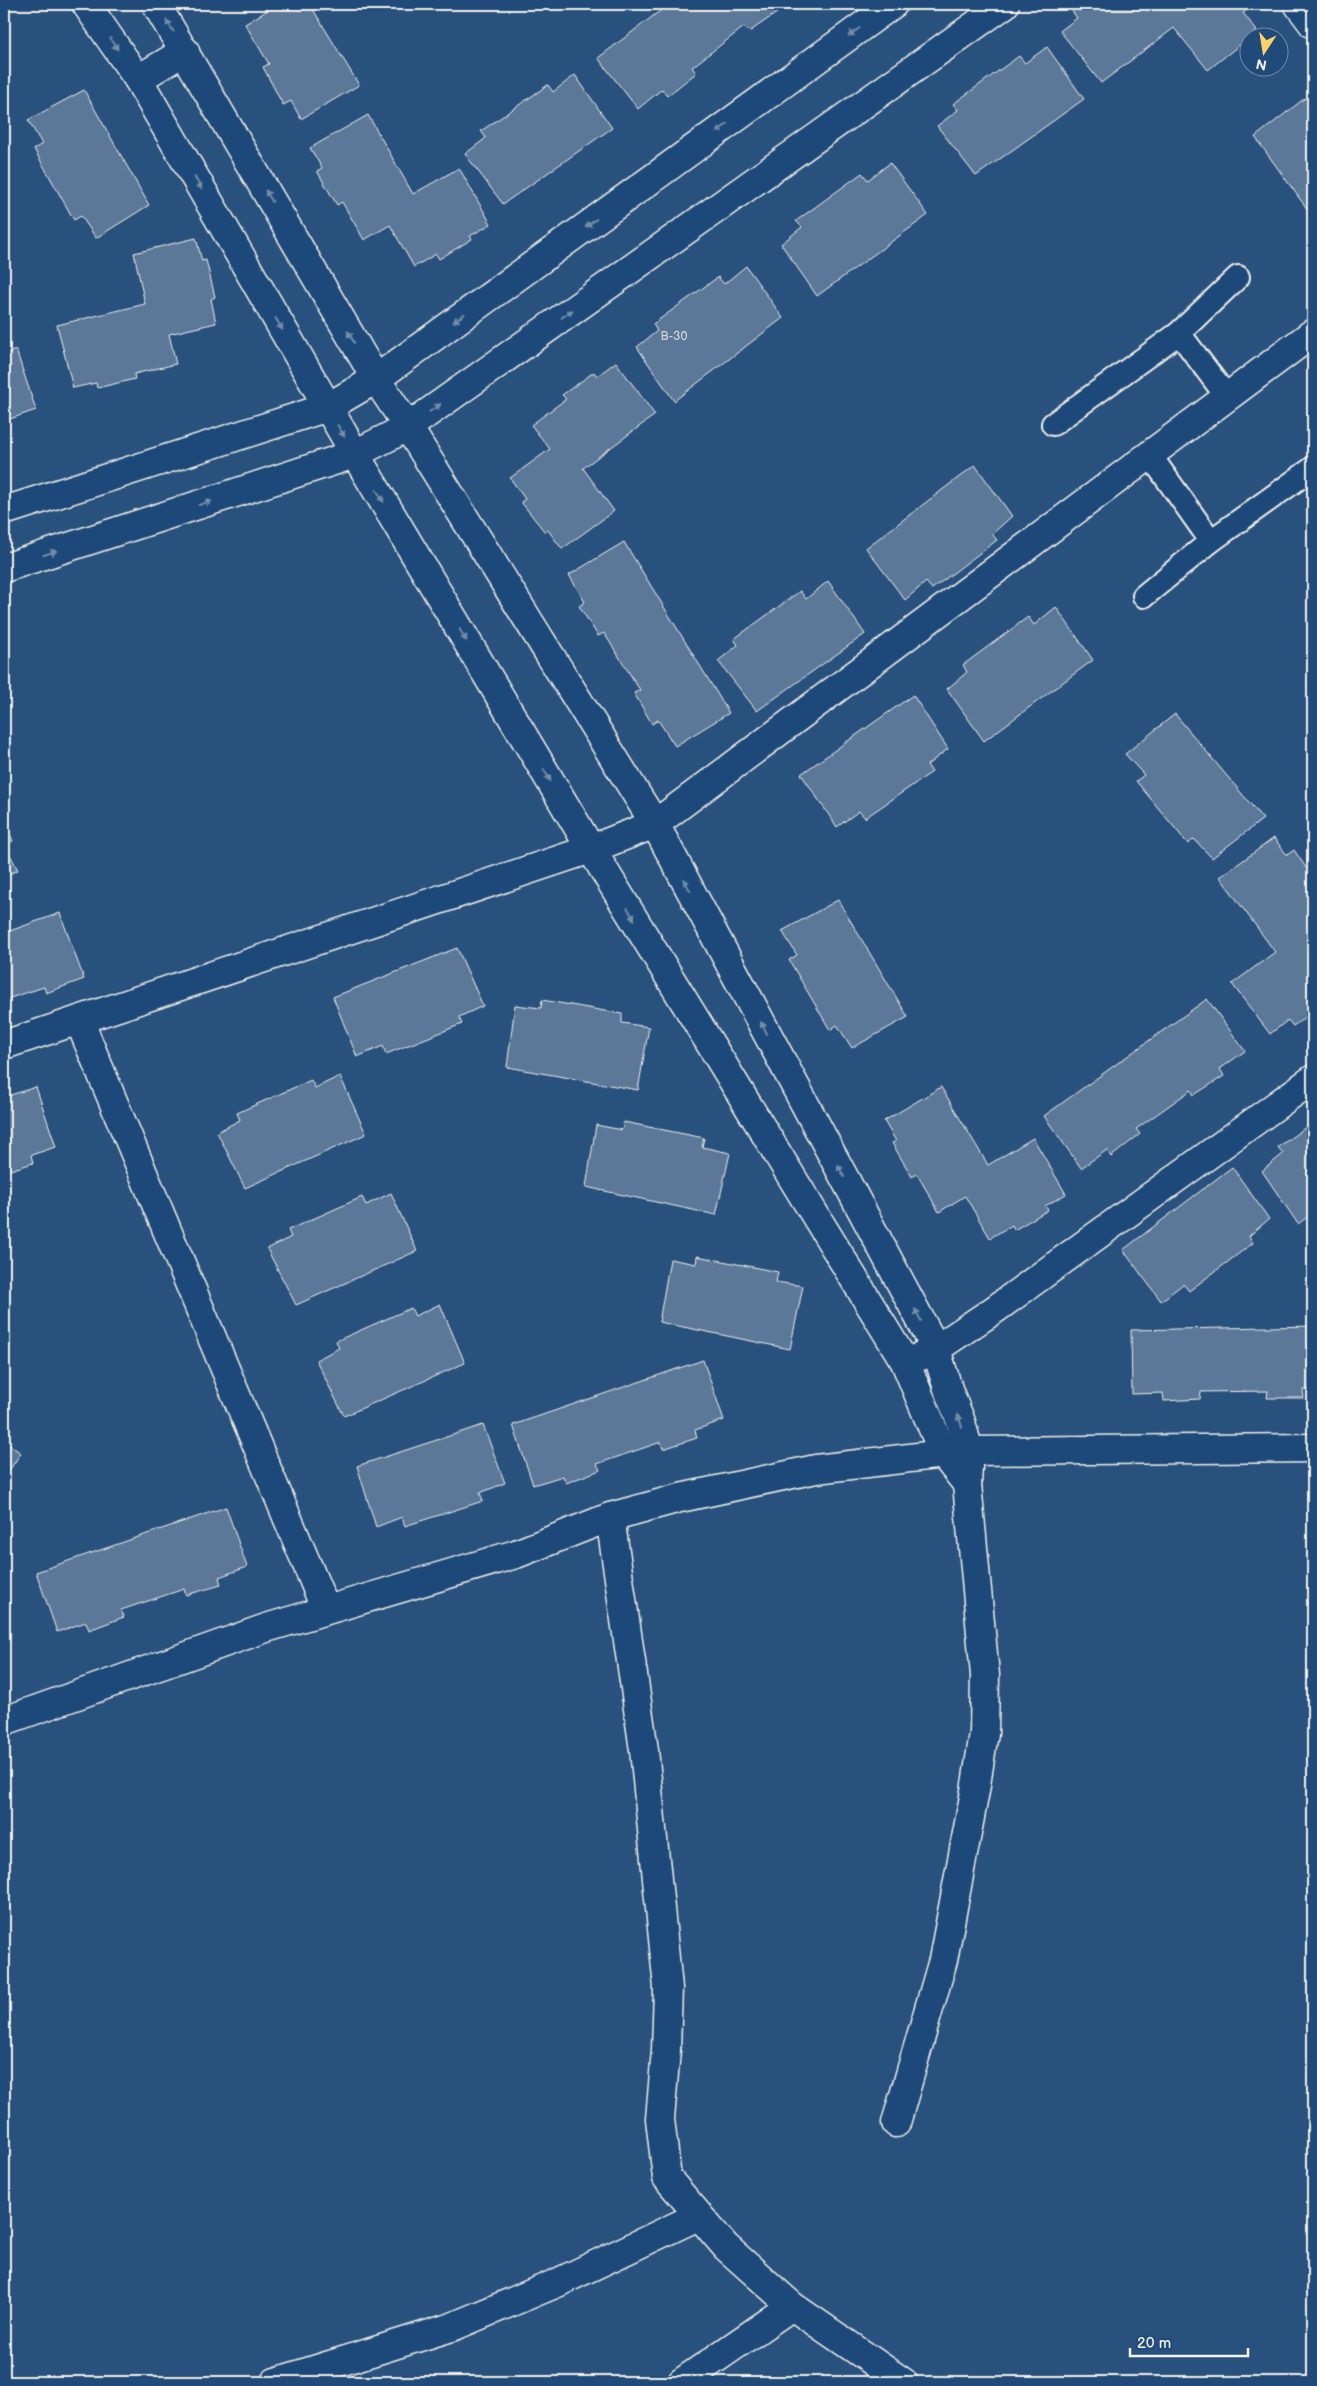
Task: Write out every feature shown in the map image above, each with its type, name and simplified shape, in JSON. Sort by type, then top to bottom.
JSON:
[{"type":"street","points":[[86,4],[138,79],[355,454],[591,849],[905,1362],[957,1453]]},
{"type":"street","points":[[156,4],[376,379],[408,427],[655,824],[936,1349],[957,1453],[967,1484],[984,1675],[984,1733],[943,1960],[896,2123]]},
{"type":"street","points":[[4,511],[328,408],[376,379],[894,4]]},
{"type":"street","points":[[4,568],[355,454],[408,427],[1005,4]]},
{"type":"street","points":[[1298,4],[1313,24]]},
{"type":"street","points":[[138,79],[185,51]]},
{"type":"street","points":[[4,1045],[591,849],[655,824],[1313,333]]},
{"type":"street","points":[[79,1020],[326,1610]]},
{"type":"street","points":[[905,1362],[936,1349],[1313,1079]]},
{"type":"street","points":[[4,1721],[266,1628],[516,1554],[610,1517],[680,1498],[816,1469],[957,1453],[1313,1448]]},
{"type":"street","points":[[610,1517],[644,1750],[668,1988],[666,2050],[660,2119],[667,2178],[726,2247],[792,2306],[903,2382]]},
{"type":"street","points":[[275,2382],[452,2327],[557,2283],[698,2216]]},
{"type":"street","points":[[682,2382],[792,2306]]},
{"type":"lane","points":[[1053,424],[1179,332],[1238,277]]},
{"type":"lane","points":[[1179,332],[1227,397]]},
{"type":"lane","points":[[1150,455],[1211,541]]},
{"type":"lane","points":[[1144,596],[1211,541],[1313,468]]},
{"type":"building","points":[[264,4],[315,4],[311,6],[359,85],[301,119],[291,101],[283,105],[263,67],[269,64],[245,24],[268,10]]},
{"type":"building","points":[[669,4],[775,4],[778,12],[749,32],[744,27],[692,67],[696,73],[667,96],[662,89],[638,109],[598,58]]},
{"type":"building","points":[[1082,4],[1246,4],[1250,8],[1243,13],[1255,28],[1240,28],[1240,45],[1208,70],[1174,28],[1101,83],[1060,31],[1077,18],[1072,11]]},
{"type":"building","points":[[1047,47],[1084,99],[976,176],[937,126],[958,110],[953,104],[1019,56],[1025,63]]},
{"type":"building","points":[[575,75],[612,128],[503,204],[465,154],[486,138],[481,131],[548,85],[553,92]]},
{"type":"building","points":[[84,90],[149,205],[96,238],[81,216],[74,220],[34,149],[42,144],[28,120]]},
{"type":"building","points":[[1305,98],[1313,108],[1313,217],[1255,137]]},
{"type":"building","points":[[368,115],[413,194],[459,168],[491,224],[470,236],[472,239],[439,259],[436,254],[414,267],[390,225],[364,240],[342,202],[337,205],[317,171],[322,168],[310,148]]},
{"type":"building","points":[[890,163],[928,215],[817,296],[781,244],[802,227],[796,221],[862,173],[868,180]]},
{"type":"building","points":[[196,238],[202,261],[206,260],[215,297],[211,299],[216,323],[169,334],[176,364],[134,374],[135,379],[97,388],[96,383],[73,388],[57,325],[145,304],[134,253]]},
{"type":"building","points":[[746,266],[783,318],[674,401],[637,347],[657,331],[653,324],[718,277],[724,284]]},
{"type":"building","points":[[16,350],[36,410],[7,420],[9,427],[4,429],[4,354]]},
{"type":"building","points":[[616,362],[655,415],[583,468],[614,511],[562,549],[548,530],[545,532],[521,502],[525,499],[510,478],[550,449],[531,425],[566,399],[562,395],[594,372],[597,376]]},
{"type":"building","points":[[975,465],[1012,516],[992,534],[997,540],[932,589],[926,582],[905,600],[866,548]]},
{"type":"building","points":[[624,542],[729,713],[675,746],[658,720],[652,724],[634,693],[640,690],[604,633],[598,636],[579,606],[585,602],[569,575]]},
{"type":"building","points":[[828,581],[865,634],[757,711],[718,661],[738,645],[734,639],[800,591],[806,599]]},
{"type":"building","points":[[1056,607],[1093,660],[984,741],[947,689],[967,672],[963,665],[1028,617],[1034,625]]},
{"type":"building","points":[[913,695],[948,749],[927,765],[932,772],[865,818],[859,811],[837,827],[801,774]]},
{"type":"building","points":[[1175,714],[1263,819],[1212,858],[1194,839],[1188,844],[1136,781],[1144,775],[1125,754]]},
{"type":"building","points":[[4,820],[13,841],[5,845],[18,870],[4,876]]},
{"type":"building","points":[[1274,838],[1287,855],[1294,850],[1313,878],[1313,1012],[1293,1026],[1288,1020],[1270,1034],[1232,984],[1275,952],[1220,877]]},
{"type":"building","points":[[838,900],[908,1017],[852,1048],[837,1025],[830,1030],[789,960],[797,955],[782,931]]},
{"type":"building","points":[[60,913],[84,979],[46,993],[44,987],[4,1000],[4,933]]},
{"type":"building","points":[[457,948],[483,1006],[459,1017],[462,1024],[386,1054],[383,1046],[357,1057],[333,997]]},
{"type":"building","points":[[1207,999],[1245,1051],[1220,1069],[1224,1076],[1194,1095],[1191,1090],[1136,1129],[1140,1134],[1111,1157],[1107,1150],[1081,1168],[1044,1116]]},
{"type":"building","points":[[542,1000],[622,1014],[622,1023],[649,1027],[638,1090],[507,1067],[515,1005],[541,1008]]},
{"type":"building","points":[[340,1076],[366,1134],[245,1188],[217,1132],[240,1120],[237,1113],[311,1080],[315,1088]]},
{"type":"building","points":[[36,1087],[56,1147],[31,1155],[33,1163],[4,1172],[4,1097]]},
{"type":"building","points":[[941,1087],[988,1165],[1033,1138],[1066,1194],[1045,1206],[1048,1210],[1014,1230],[1012,1225],[990,1238],[965,1196],[939,1212],[917,1174],[912,1177],[892,1143],[896,1141],[884,1121]]},
{"type":"building","points":[[624,1122],[704,1138],[702,1147],[730,1153],[716,1215],[586,1187],[596,1125],[622,1130]]},
{"type":"building","points":[[1313,1122],[1313,1213],[1298,1224],[1262,1171],[1283,1154],[1278,1147]]},
{"type":"building","points":[[1232,1167],[1269,1219],[1249,1236],[1253,1243],[1189,1291],[1183,1284],[1161,1301],[1123,1250]]},
{"type":"building","points":[[391,1193],[417,1251],[296,1305],[267,1249],[291,1237],[288,1230],[362,1197],[366,1205]]},
{"type":"building","points":[[697,1256],[778,1272],[776,1282],[803,1286],[790,1349],[659,1322],[670,1259],[696,1264]]},
{"type":"building","points":[[440,1304],[465,1363],[344,1416],[316,1360],[339,1348],[336,1341],[411,1308],[415,1316]]},
{"type":"building","points":[[1313,1326],[1313,1390],[1303,1390],[1304,1398],[1267,1398],[1268,1391],[1201,1392],[1200,1399],[1164,1401],[1163,1393],[1132,1394],[1131,1330]]},
{"type":"building","points":[[703,1360],[724,1420],[695,1430],[697,1438],[663,1449],[661,1442],[597,1464],[600,1470],[566,1483],[563,1476],[533,1485],[513,1425]]},
{"type":"building","points":[[483,1425],[505,1483],[480,1493],[483,1501],[405,1526],[402,1517],[376,1527],[357,1466]]},
{"type":"building","points":[[4,1441],[21,1453],[4,1478]]},
{"type":"building","points":[[226,1507],[247,1567],[219,1577],[221,1585],[186,1595],[184,1589],[121,1610],[124,1617],[89,1630],[86,1622],[57,1632],[36,1572]]}]
